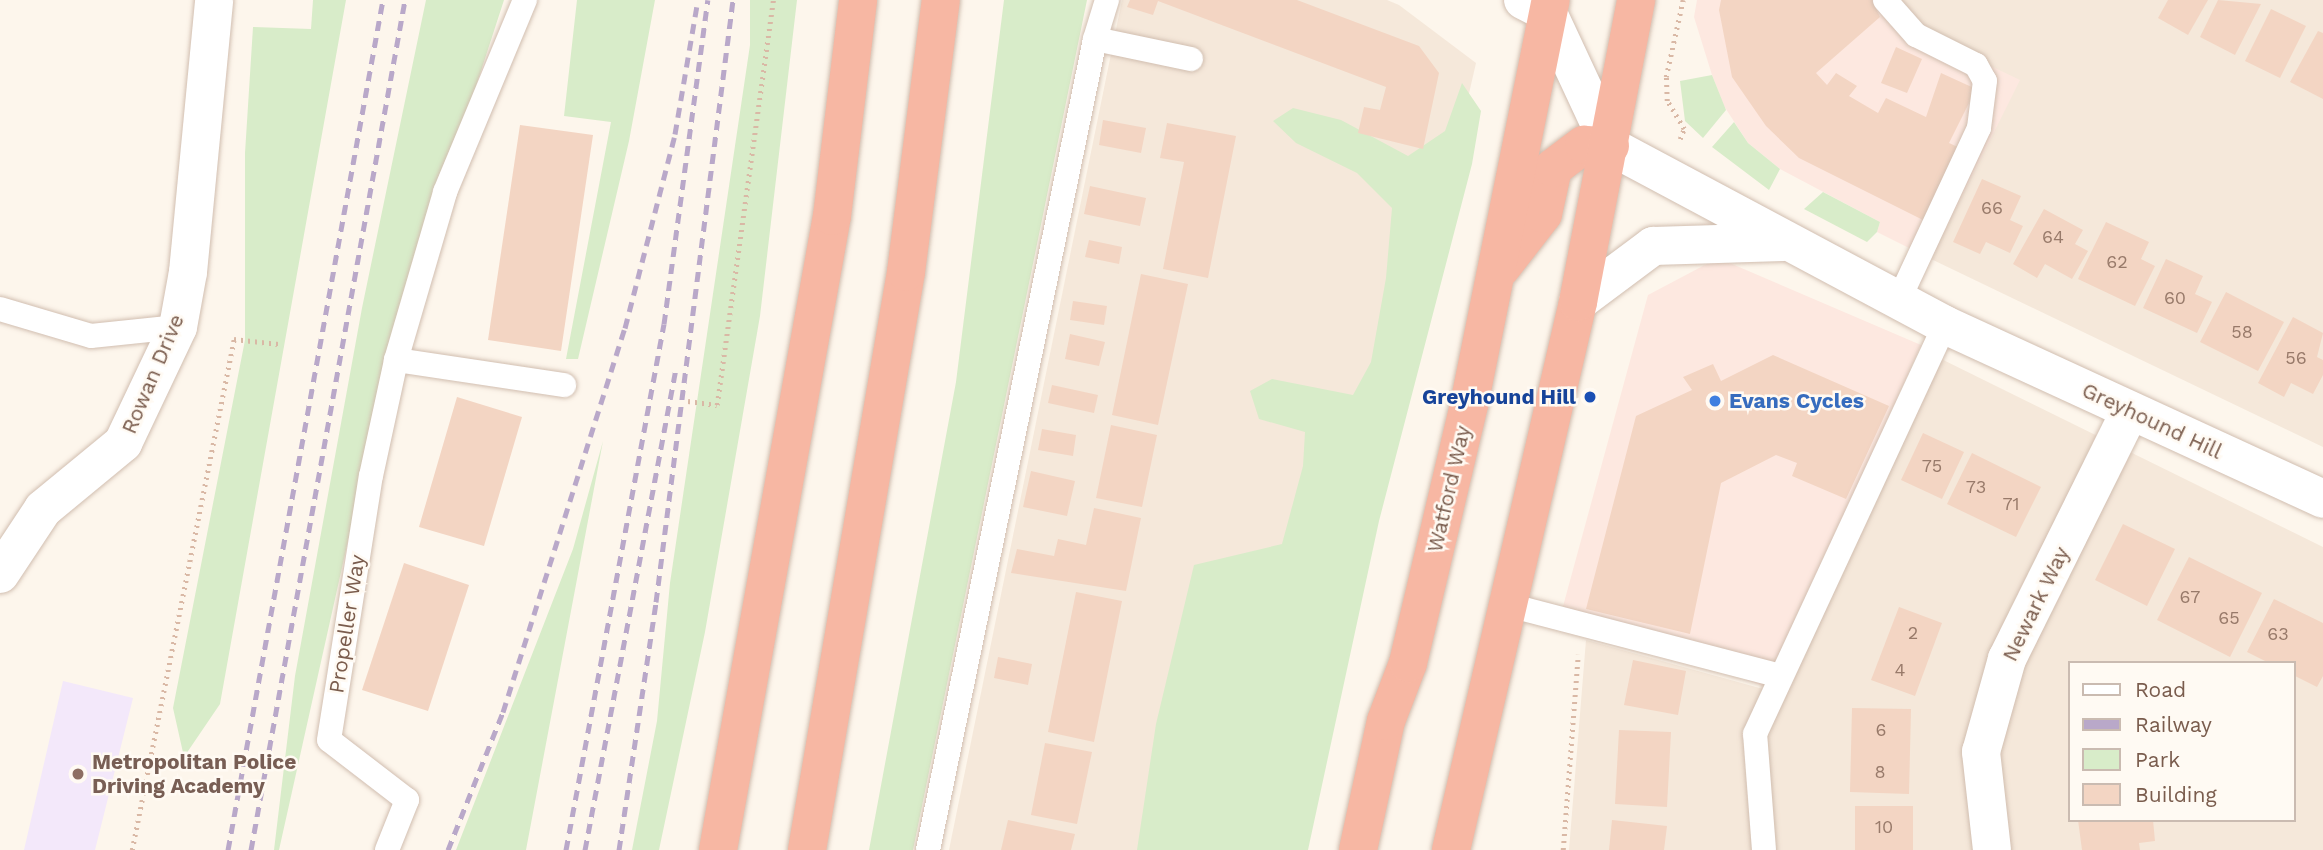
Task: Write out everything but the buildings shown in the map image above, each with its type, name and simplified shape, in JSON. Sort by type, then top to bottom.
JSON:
[{"type":"highway","points":[[718,850],[832,216],[858,0]]},
{"type":"highway","points":[[807,850],[906,272],[942,0]]},
{"type":"highway","points":[[1451,850],[1578,302],[1636,0]]},
{"type":"highway","name":"Watford Way","points":[[1358,850],[1386,721],[1408,663],[1497,272],[1550,3]]},
{"type":"highway","points":[[1497,272],[1543,214],[1553,168],[1584,145],[1610,146]]},
{"type":"street","name":"Rowan Drive","points":[[0,574],[43,509],[123,443],[178,327],[188,272],[214,0]]},
{"type":"street","points":[[1550,3],[1610,146]]},
{"type":"street","name":"Greyhound Hill","points":[[1610,146],[1898,302],[2323,499]]},
{"type":"street","points":[[1578,302],[1653,246],[1785,242]]},
{"type":"street","name":"Newark Way","points":[[1992,850],[1982,752],[2007,659],[2130,411]]},
{"type":"lane","name":"Propeller Way","points":[[387,850],[407,800],[329,740],[371,476],[396,359],[445,192],[525,0]]},
{"type":"lane","points":[[928,850],[1095,39],[1107,0]]},
{"type":"lane","points":[[1885,0],[1916,35],[1976,65],[1985,81],[1979,128],[1898,302]]},
{"type":"lane","points":[[1095,39],[1191,59]]},
{"type":"lane","points":[[0,309],[91,335],[178,327]]},
{"type":"lane","points":[[1764,850],[1755,734],[1945,325]]},
{"type":"lane","points":[[396,359],[564,385]]},
{"type":"lane","points":[[1508,605],[1781,676]]},
{"type":"path","points":[[688,401],[717,405],[773,0]]},
{"type":"path","points":[[1683,0],[1665,77],[1667,101],[1684,129]]},
{"type":"path","points":[[132,850],[234,339],[279,344]]},
{"type":"path","points":[[1563,850],[1579,645]]},
{"type":"shaded area","points":[[1122,0],[1387,0],[1399,5],[1476,63],[1295,850],[949,850]]},
{"type":"shaded area","points":[[1697,0],[1888,0],[1885,15],[2020,80],[1931,259],[1877,232],[1880,222],[1780,169],[1748,143],[1724,106],[1712,75],[1694,17]]},
{"type":"shaded area","points":[[1888,0],[2323,0],[2323,447],[1931,259],[1884,15]]},
{"type":"shaded area","points":[[1718,258],[1921,345],[1768,688],[1562,610],[1648,295]]},
{"type":"shaded area","points":[[1923,350],[2323,547],[2323,850],[1569,850],[1586,640],[1774,692]]},
{"type":"shaded area","name":"Metropolitan Police Driving Academy","points":[[63,681],[133,698],[95,850],[24,850]]},
{"type":"green space","points":[[313,0],[346,0],[220,704],[184,757],[173,708],[245,340],[245,153],[253,27],[311,29]]},
{"type":"green space","points":[[426,0],[504,0],[391,348],[279,850],[274,850],[295,676],[362,308]]},
{"type":"green space","points":[[577,0],[655,0],[629,141],[578,359],[566,359],[611,122],[564,116]]},
{"type":"green space","points":[[750,0],[797,0],[760,316],[705,632],[659,850],[632,850],[657,721],[670,583],[750,45]]},
{"type":"green space","points":[[1004,0],[1087,0],[913,850],[869,850],[956,382]]},
{"type":"green space","points":[[1712,75],[1726,110],[1703,138],[1685,121],[1680,81]]},
{"type":"green space","points":[[1462,83],[1481,111],[1472,164],[1379,521],[1308,850],[1137,850],[1156,724],[1194,565],[1282,544],[1303,466],[1305,432],[1259,419],[1250,391],[1272,379],[1353,395],[1371,362],[1386,278],[1392,208],[1357,173],[1296,143],[1273,121],[1293,108],[1341,120],[1408,156],[1445,131]]},
{"type":"green space","points":[[1734,122],[1748,143],[1780,169],[1769,190],[1712,147]]},
{"type":"green space","points":[[1823,192],[1880,222],[1877,232],[1867,242],[1804,209]]},
{"type":"green space","points":[[603,441],[526,850],[456,850],[573,549]]},
{"type":"railway","points":[[228,850],[383,0]]},
{"type":"railway","points":[[251,850],[405,0]]},
{"type":"railway","points":[[448,850],[503,712],[625,328],[675,134],[698,0]]},
{"type":"railway","points":[[566,850],[664,324],[708,0]]},
{"type":"railway","points":[[619,850],[656,602],[733,0]]},
{"type":"railway","points":[[585,850],[676,370]]},
{"type":"place","name":"Greyhound Hill","points":[[1590,397]]},
{"type":"place","name":"Evans Cycles","points":[[1715,401]]},
{"type":"place","name":"Metropolitan Police Driving Academy","points":[[78,774]]}]
